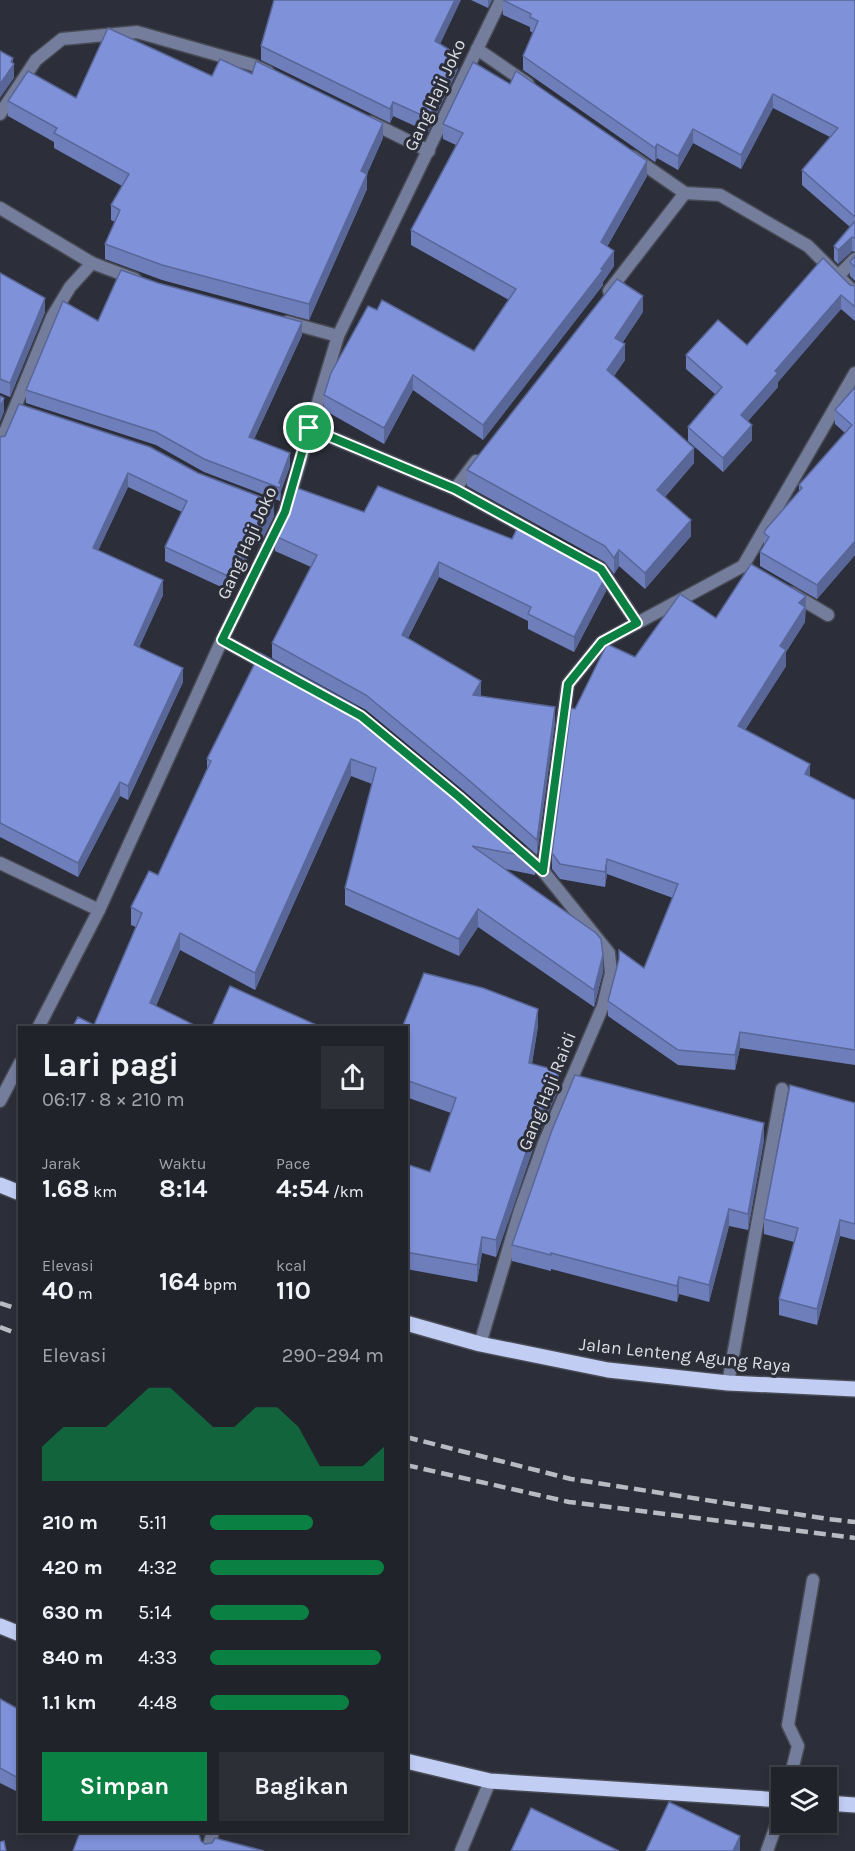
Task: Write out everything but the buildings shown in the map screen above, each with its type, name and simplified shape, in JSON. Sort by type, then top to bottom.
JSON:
[{"type":"main road","points":[[0,1185],[18,1192]]},
{"type":"main road","name":"Jalan Lenteng Agung Raya","points":[[408,1324],[480,1344],[608,1370],[728,1383],[855,1389]]},
{"type":"main road","points":[[0,1626],[18,1633]]},
{"type":"main road","points":[[408,1761],[490,1781],[771,1799]]},
{"type":"main road","points":[[837,1804],[855,1805]]},
{"type":"street","name":"Gang Haji Joko","points":[[39,1026],[99,910],[280,510],[338,336],[501,0]]},
{"type":"street","points":[[0,114],[36,60],[62,39],[137,32],[252,65],[284,80]]},
{"type":"street","points":[[477,49],[534,88]]},
{"type":"street","points":[[356,116],[429,151]]},
{"type":"street","points":[[619,147],[685,193],[720,195],[808,246],[855,293]]},
{"type":"street","points":[[599,304],[685,193]]},
{"type":"street","points":[[0,208],[92,263],[150,285]]},
{"type":"street","points":[[838,276],[855,259]]},
{"type":"street","points":[[0,444],[20,410],[52,317],[70,287],[92,263]]},
{"type":"street","points":[[271,318],[338,336]]},
{"type":"street","points":[[543,871],[568,684],[602,642],[748,568],[855,373]]},
{"type":"street","points":[[0,401],[20,410]]},
{"type":"street","points":[[309,428],[455,489],[549,540]]},
{"type":"street","points":[[455,489],[484,452]]},
{"type":"street","points":[[580,558],[601,569],[637,623]]},
{"type":"street","points":[[781,588],[828,615]]},
{"type":"street","points":[[222,640],[280,672]]},
{"type":"street","name":"Gang Haji Raidi","points":[[480,1344],[524,1199],[544,1143],[603,1006],[611,973],[609,953],[543,871],[518,849]]},
{"type":"street","points":[[0,863],[99,910]]},
{"type":"street","points":[[0,1101],[18,1067]]},
{"type":"street","points":[[728,1383],[782,1089]]},
{"type":"street","points":[[793,1767],[798,1746],[788,1725],[813,1580]]},
{"type":"street","points":[[461,1851],[490,1781]]},
{"type":"street","points":[[207,1851],[213,1833]]},
{"type":"street","points":[[767,1851],[773,1833]]},
{"type":"railway","points":[[0,1303],[18,1309]]},
{"type":"railway","points":[[0,1327],[18,1334]]},
{"type":"railway","points":[[408,1438],[571,1479],[855,1522]]},
{"type":"railway","points":[[408,1465],[569,1502],[855,1538]]},
{"type":"route","points":[[309,428],[455,489],[601,569],[637,623],[602,642],[568,684],[543,871],[459,797],[361,716],[222,640],[285,512],[309,428]]}]
